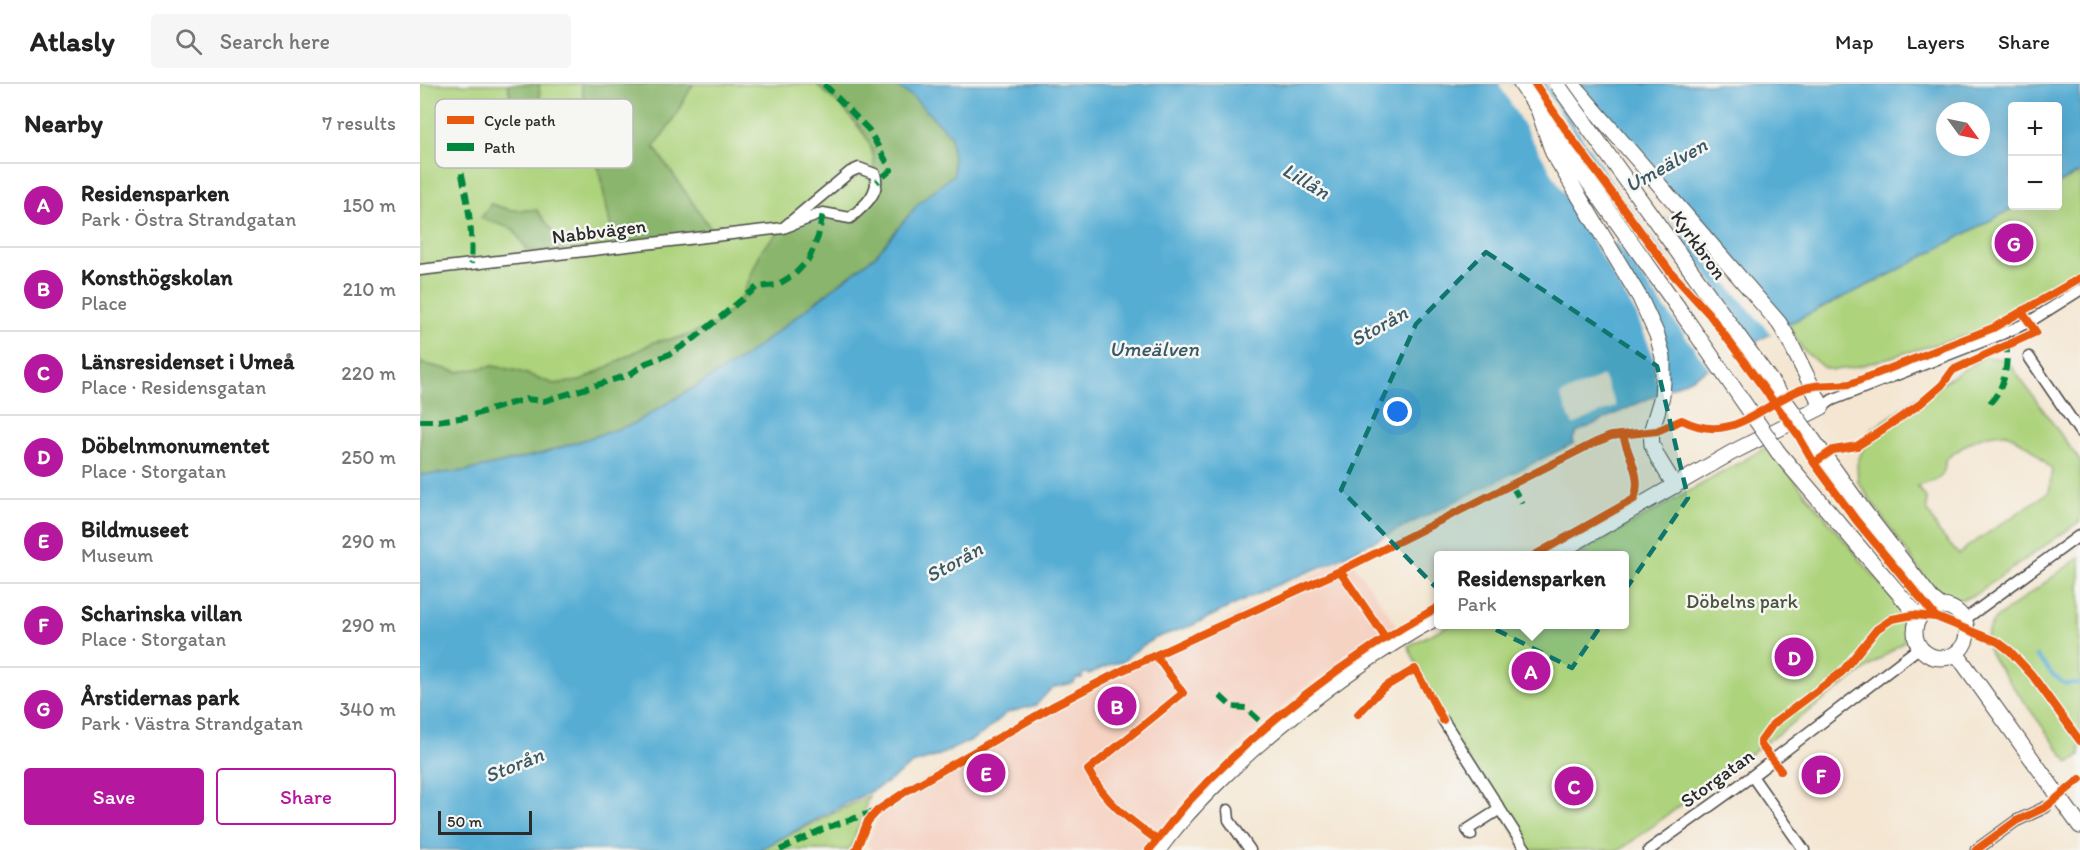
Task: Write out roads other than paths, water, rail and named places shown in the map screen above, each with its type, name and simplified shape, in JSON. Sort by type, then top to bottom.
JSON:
[{"type":"street","points":[[1521,84],[1778,452],[1912,609],[1917,622],[1916,636],[1920,647],[1936,657],[1950,657],[1956,653],[1966,639],[1967,628],[1964,620],[1955,610],[1941,606],[1926,612],[1917,622]]},
{"type":"street","name":"Kyrkbron","points":[[1557,84],[1870,520],[1931,598],[1941,606]]},
{"type":"street","name":"Kyrkbron","points":[[1572,84],[1687,215],[1784,331],[1822,407]]},
{"type":"street","points":[[1538,109],[1553,153],[1640,298],[1657,335],[1663,357],[1664,382],[1662,396],[1652,425],[1652,445],[1675,486]]},
{"type":"street","name":"Nabbvägen","points":[[420,270],[783,228],[823,213],[850,218],[873,194],[878,182],[875,174],[859,168],[850,172],[783,228]]},
{"type":"street","points":[[1559,551],[1731,453],[1832,400],[2029,322],[2080,290]]},
{"type":"street","points":[[2029,357],[2080,432]]},
{"type":"street","points":[[1964,620],[2080,535]]},
{"type":"street","points":[[1158,850],[1201,799],[1280,725],[1336,681],[1399,639],[1434,619]]},
{"type":"street","name":"Storgatan","points":[[1649,850],[1752,776],[1920,647]]},
{"type":"street","points":[[1956,653],[2080,826]]},
{"type":"street","points":[[1443,720],[1526,850]]},
{"type":"street","points":[[1752,776],[1804,850]]},
{"type":"street","points":[[1976,850],[2016,821],[2046,807]]},
{"type":"street","points":[[1471,835],[1467,830],[1500,809]]},
{"type":"street","points":[[1228,810],[1229,820],[1250,850]]},
{"type":"water","name":"Umeälven","points":[[892,84],[2080,84],[2080,172],[2062,182],[2062,102],[2008,102],[2010,210],[1891,274],[1788,324],[1690,379],[1577,432],[1573,439],[1574,443],[1330,563],[1265,590],[1191,626],[1155,638],[1123,662],[1089,674],[1083,673],[1082,678],[1077,678],[1073,683],[1055,687],[1036,705],[1007,713],[972,740],[935,757],[912,764],[888,782],[759,850],[420,850],[420,475],[466,471],[540,454],[633,424],[743,358],[876,255],[918,204],[954,174],[951,136],[912,96]]},
{"type":"waterway","points":[[2036,655],[2053,675],[2065,684],[2080,683]]},
{"type":"place","name":"Årstidernas park","points":[[2014,243]]},
{"type":"place","name":"Döbelnmonumentet","points":[[1794,657]]},
{"type":"place","name":"Residensparken","points":[[1531,671]]},
{"type":"place","name":"Konsthögskolan","points":[[1117,706]]},
{"type":"place","name":"Bildmuseet","points":[[986,773]]},
{"type":"place","name":"Scharinska villan","points":[[1821,775]]},
{"type":"place","name":"Länsresidenset i Umeå","points":[[1574,786]]},
{"type":"water label","name":"Lillån","points":[[1306,181]]},
{"type":"water label","name":"Storån","points":[[1379,326]]},
{"type":"water label","name":"Storån","points":[[954,562]]},
{"type":"water label","name":"Storån","points":[[514,765]]},
{"type":"park label","name":"Döbelns park","points":[[1742,601]]}]
